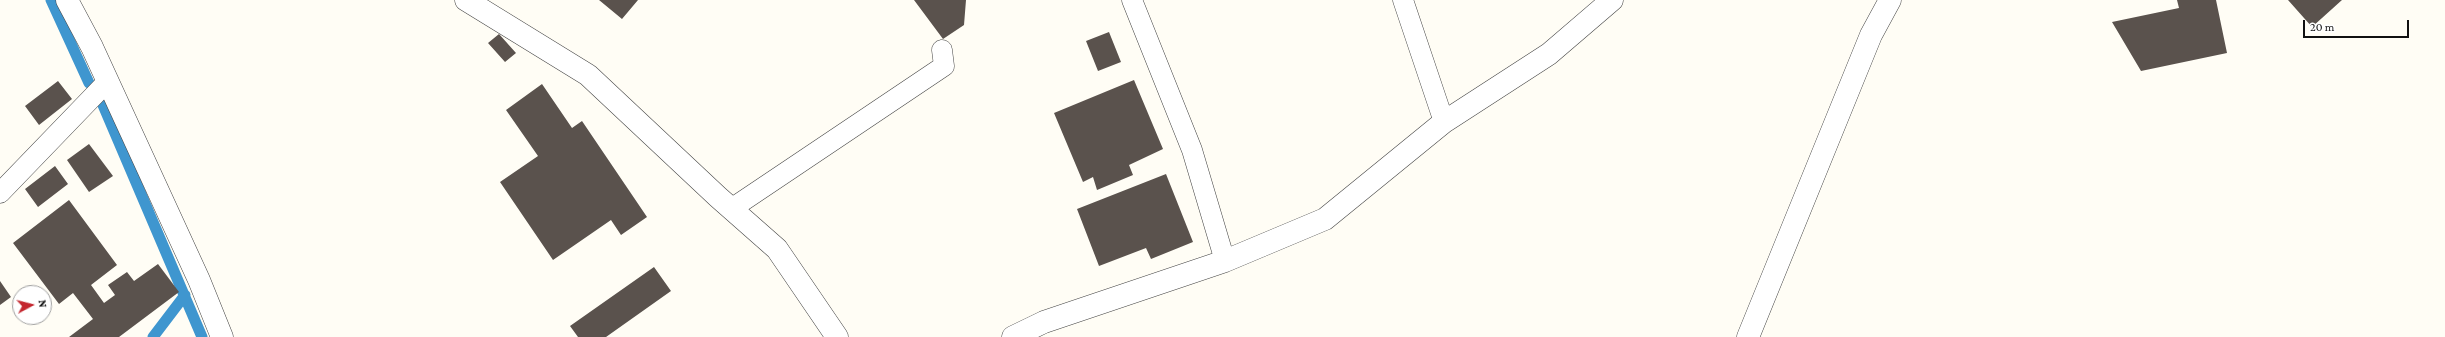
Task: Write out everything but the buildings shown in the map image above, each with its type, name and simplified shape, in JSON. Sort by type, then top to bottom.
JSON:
[{"type":"street","points":[[67,0],[108,81],[199,280],[222,337]]},
{"type":"street","points":[[466,0],[588,75],[731,209],[777,249],[837,337]]},
{"type":"street","points":[[1013,337],[1044,322],[1225,261],[1325,220],[1444,122],[1549,54],[1612,0]]},
{"type":"street","points":[[1748,337],[1870,35],[1890,0]]},
{"type":"lane","points":[[1132,0],[1192,150],[1225,261]]},
{"type":"lane","points":[[1403,0],[1444,122]]},
{"type":"lane","points":[[731,209],[944,66],[942,50]]},
{"type":"lane","points":[[0,193],[108,81]]},
{"type":"waterway","points":[[51,0],[89,83]]},
{"type":"waterway","points":[[103,105],[202,337]]},
{"type":"waterway","points":[[153,337],[185,295]]}]
